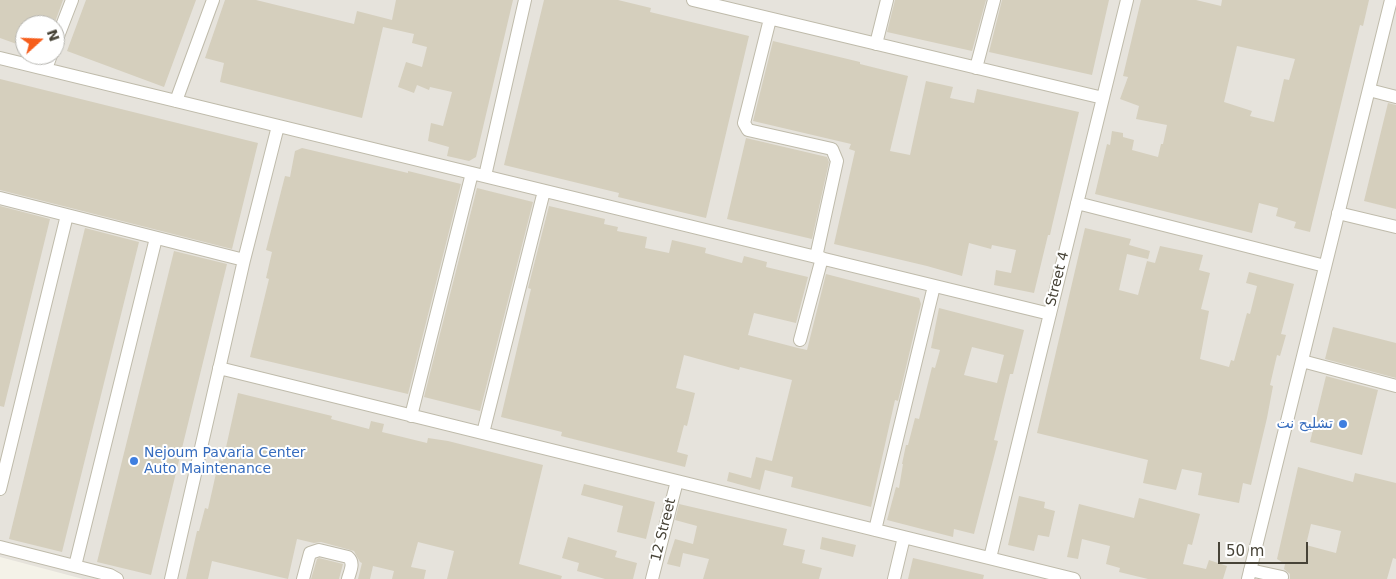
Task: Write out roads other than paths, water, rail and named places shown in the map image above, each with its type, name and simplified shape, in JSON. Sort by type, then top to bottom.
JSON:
[{"type":"street","points":[[65,18],[72,0]]},
{"type":"street","points":[[176,101],[213,0]]},
{"type":"street","points":[[411,416],[525,0]]},
{"type":"street","points":[[693,0],[1103,98]]},
{"type":"street","points":[[876,44],[887,0]]},
{"type":"street","points":[[976,68],[994,0]]},
{"type":"street","name":"Street 4","points":[[990,558],[1127,0]]},
{"type":"street","points":[[1282,577],[1249,574],[1391,0]]},
{"type":"street","points":[[770,18],[744,123],[748,130],[832,150],[837,162],[819,257],[800,340]]},
{"type":"street","points":[[0,58],[1050,314]]},
{"type":"street","points":[[46,69],[47,65]]},
{"type":"street","points":[[1368,90],[1396,97]]},
{"type":"street","points":[[171,579],[218,368],[278,126]]},
{"type":"street","points":[[483,434],[544,190]]},
{"type":"street","points":[[0,198],[244,260]]},
{"type":"street","points":[[1077,203],[1325,266]]},
{"type":"street","points":[[1338,213],[1396,227]]},
{"type":"street","points":[[0,490],[67,215]]},
{"type":"street","points":[[75,566],[156,238]]},
{"type":"street","points":[[875,530],[934,286]]},
{"type":"street","points":[[1302,361],[1396,386]]},
{"type":"street","points":[[218,368],[1074,579]]},
{"type":"street","name":"12 Street","points":[[652,579],[677,481]]},
{"type":"street","points":[[894,579],[904,537]]},
{"type":"street","points":[[0,547],[110,575],[117,579]]},
{"type":"street","points":[[303,579],[310,553],[319,550],[350,558],[353,564],[348,579]]},
{"type":"place","name":"تشليح نت","points":[[1343,424]]},
{"type":"place","name":"Nejoum Pavaria Center Auto Maintenance","points":[[134,461]]}]
